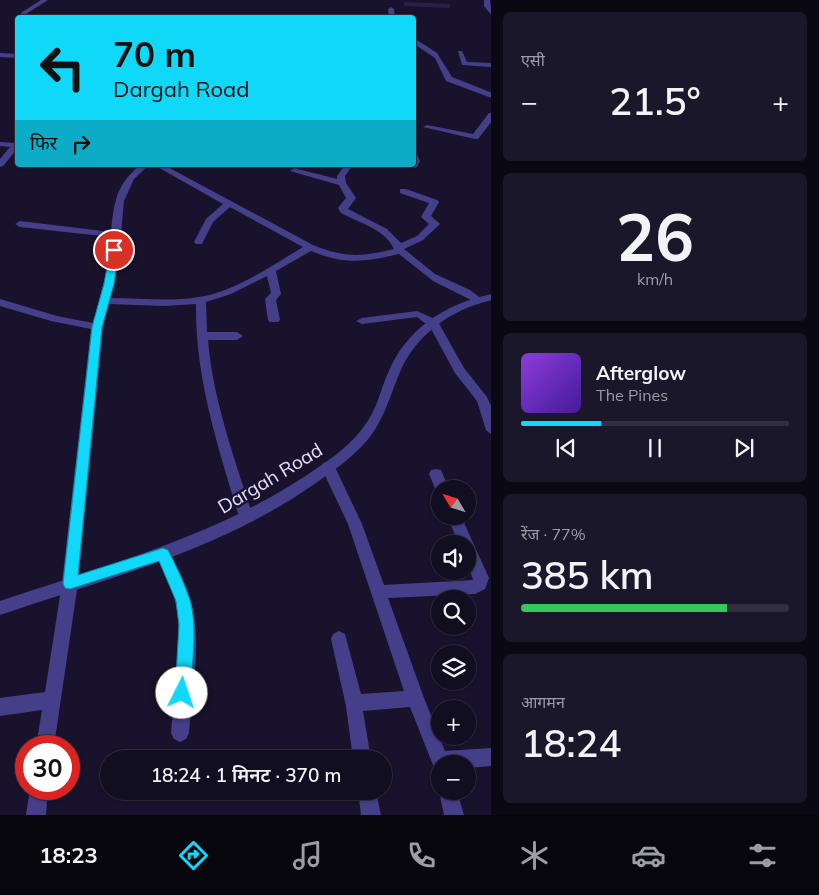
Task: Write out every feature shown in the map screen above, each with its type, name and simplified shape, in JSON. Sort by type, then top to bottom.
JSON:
[{"type":"street","points":[[23,15],[45,0]]},
{"type":"street","points":[[487,0],[491,11]]},
{"type":"street","points":[[391,9],[392,15]]},
{"type":"street","points":[[416,42],[438,58],[445,76],[449,79],[491,96]]},
{"type":"street","points":[[460,52],[464,64],[491,65]]},
{"type":"street","points":[[0,56],[15,56]]},
{"type":"street","points":[[427,127],[475,136],[491,116]]},
{"type":"street","points":[[0,144],[15,145]]},
{"type":"street","points":[[0,164],[15,147]]},
{"type":"street","points":[[47,735],[70,583],[97,327],[105,301],[112,266],[119,202],[125,186],[136,171],[142,167]]},
{"type":"street","points":[[162,167],[310,247],[329,255],[349,260],[364,260],[399,249],[420,238],[435,224],[426,217],[434,202],[402,191]]},
{"type":"street","points":[[172,172],[181,167]]},
{"type":"street","points":[[348,167],[341,176],[342,184],[350,198],[343,208],[344,211],[384,230],[390,234],[399,249],[433,277],[469,293],[477,299]]},
{"type":"street","points":[[294,172],[342,184]]},
{"type":"street","points":[[199,242],[209,221],[228,204]]},
{"type":"street","points":[[20,224],[116,235]]},
{"type":"street","points":[[105,301],[200,300],[270,270],[310,247]]},
{"type":"street","points":[[270,270],[276,294],[270,299],[274,320]]},
{"type":"street","name":"Dargah Road","points":[[0,608],[70,583],[163,554],[246,517],[328,467],[349,450],[370,428],[383,405],[407,348],[432,323],[460,305],[477,299],[491,297]]},
{"type":"street","points":[[200,300],[206,374],[246,517]]},
{"type":"street","points":[[0,302],[55,319],[97,327]]},
{"type":"street","points":[[362,321],[417,314],[432,323],[459,370],[483,400],[491,427]]},
{"type":"street","points":[[202,336],[237,336]]},
{"type":"street","points":[[328,467],[355,524],[415,698],[437,755]]},
{"type":"street","points":[[436,474],[438,480]]},
{"type":"street","points":[[163,554],[183,601],[186,625],[180,733]]},
{"type":"street","points":[[380,592],[475,587],[480,584],[481,578],[476,566]]},
{"type":"street","points":[[339,639],[355,706],[361,750]]},
{"type":"street","points":[[355,706],[360,703],[415,698]]},
{"type":"street","points":[[0,707],[52,700]]},
{"type":"street","points":[[476,759],[491,757]]},
{"type":"street","points":[[36,815],[38,800]]},
{"type":"street","points":[[368,800],[371,815]]},
{"type":"street","points":[[450,800],[454,815]]},
{"type":"building","points":[[404,2],[450,4],[450,8],[404,6]]},
{"type":"route","points":[[114,250],[109,284],[97,327],[70,583],[163,554],[183,601],[186,625],[182,693]]}]
